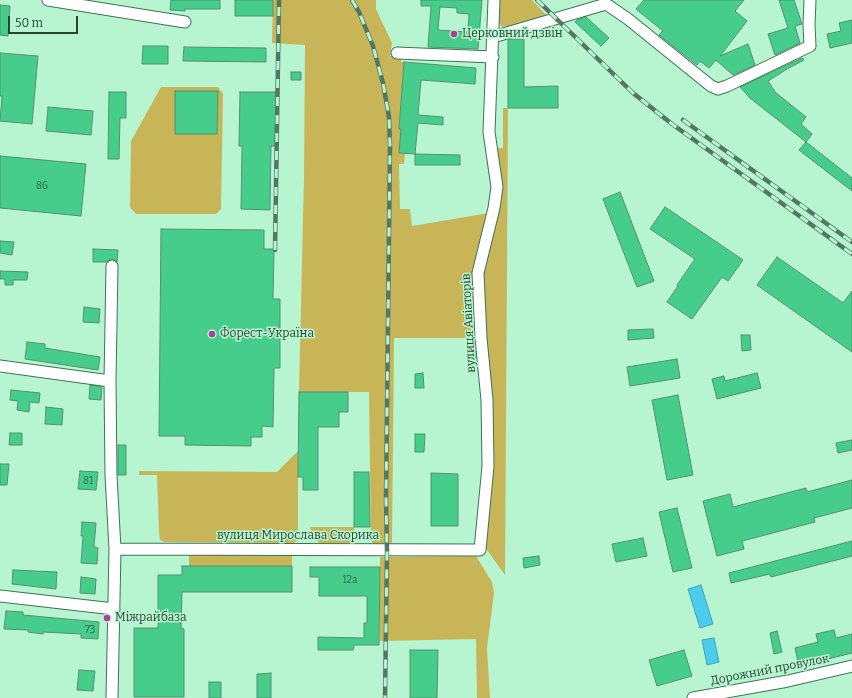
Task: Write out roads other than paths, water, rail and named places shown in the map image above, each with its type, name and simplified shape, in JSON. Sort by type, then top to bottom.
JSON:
[{"type":"street","points":[[48,0],[185,22]]},
{"type":"street","name":"вулиця Авіаторів","points":[[480,550],[488,466],[488,400],[481,338],[478,273],[494,208],[497,187],[489,132],[494,0]]},
{"type":"street","points":[[493,37],[606,4],[628,19],[711,86],[718,89],[810,46],[808,24],[810,0]]},
{"type":"street","points":[[397,53],[493,58]]},
{"type":"street","points":[[112,266],[110,381],[111,501],[115,549],[112,698]]},
{"type":"street","points":[[0,366],[110,381]]},
{"type":"street","name":"вулиця Мирослава Скорика","points":[[115,549],[480,550]]},
{"type":"street","points":[[0,596],[114,609]]},
{"type":"street","name":"Дорожний провулок","points":[[693,698],[788,681],[852,666]]},
{"type":"water","points":[[701,585],[713,624],[700,628],[688,589]]},
{"type":"water","points":[[714,638],[719,662],[707,665],[702,640]]},
{"type":"railway","points":[[275,250],[279,0]]},
{"type":"railway","points":[[352,0],[359,12],[373,46],[383,83],[389,117],[385,698]]},
{"type":"railway","points":[[537,0],[633,93],[672,124],[852,254]]},
{"type":"railway","points":[[683,120],[852,242]]},
{"type":"place","name":"Церковний дзвін","points":[[454,34]]},
{"type":"place","name":"Форест-Україна","points":[[212,334]]},
{"type":"place","name":"Міжрайбаза","points":[[107,618]]}]
